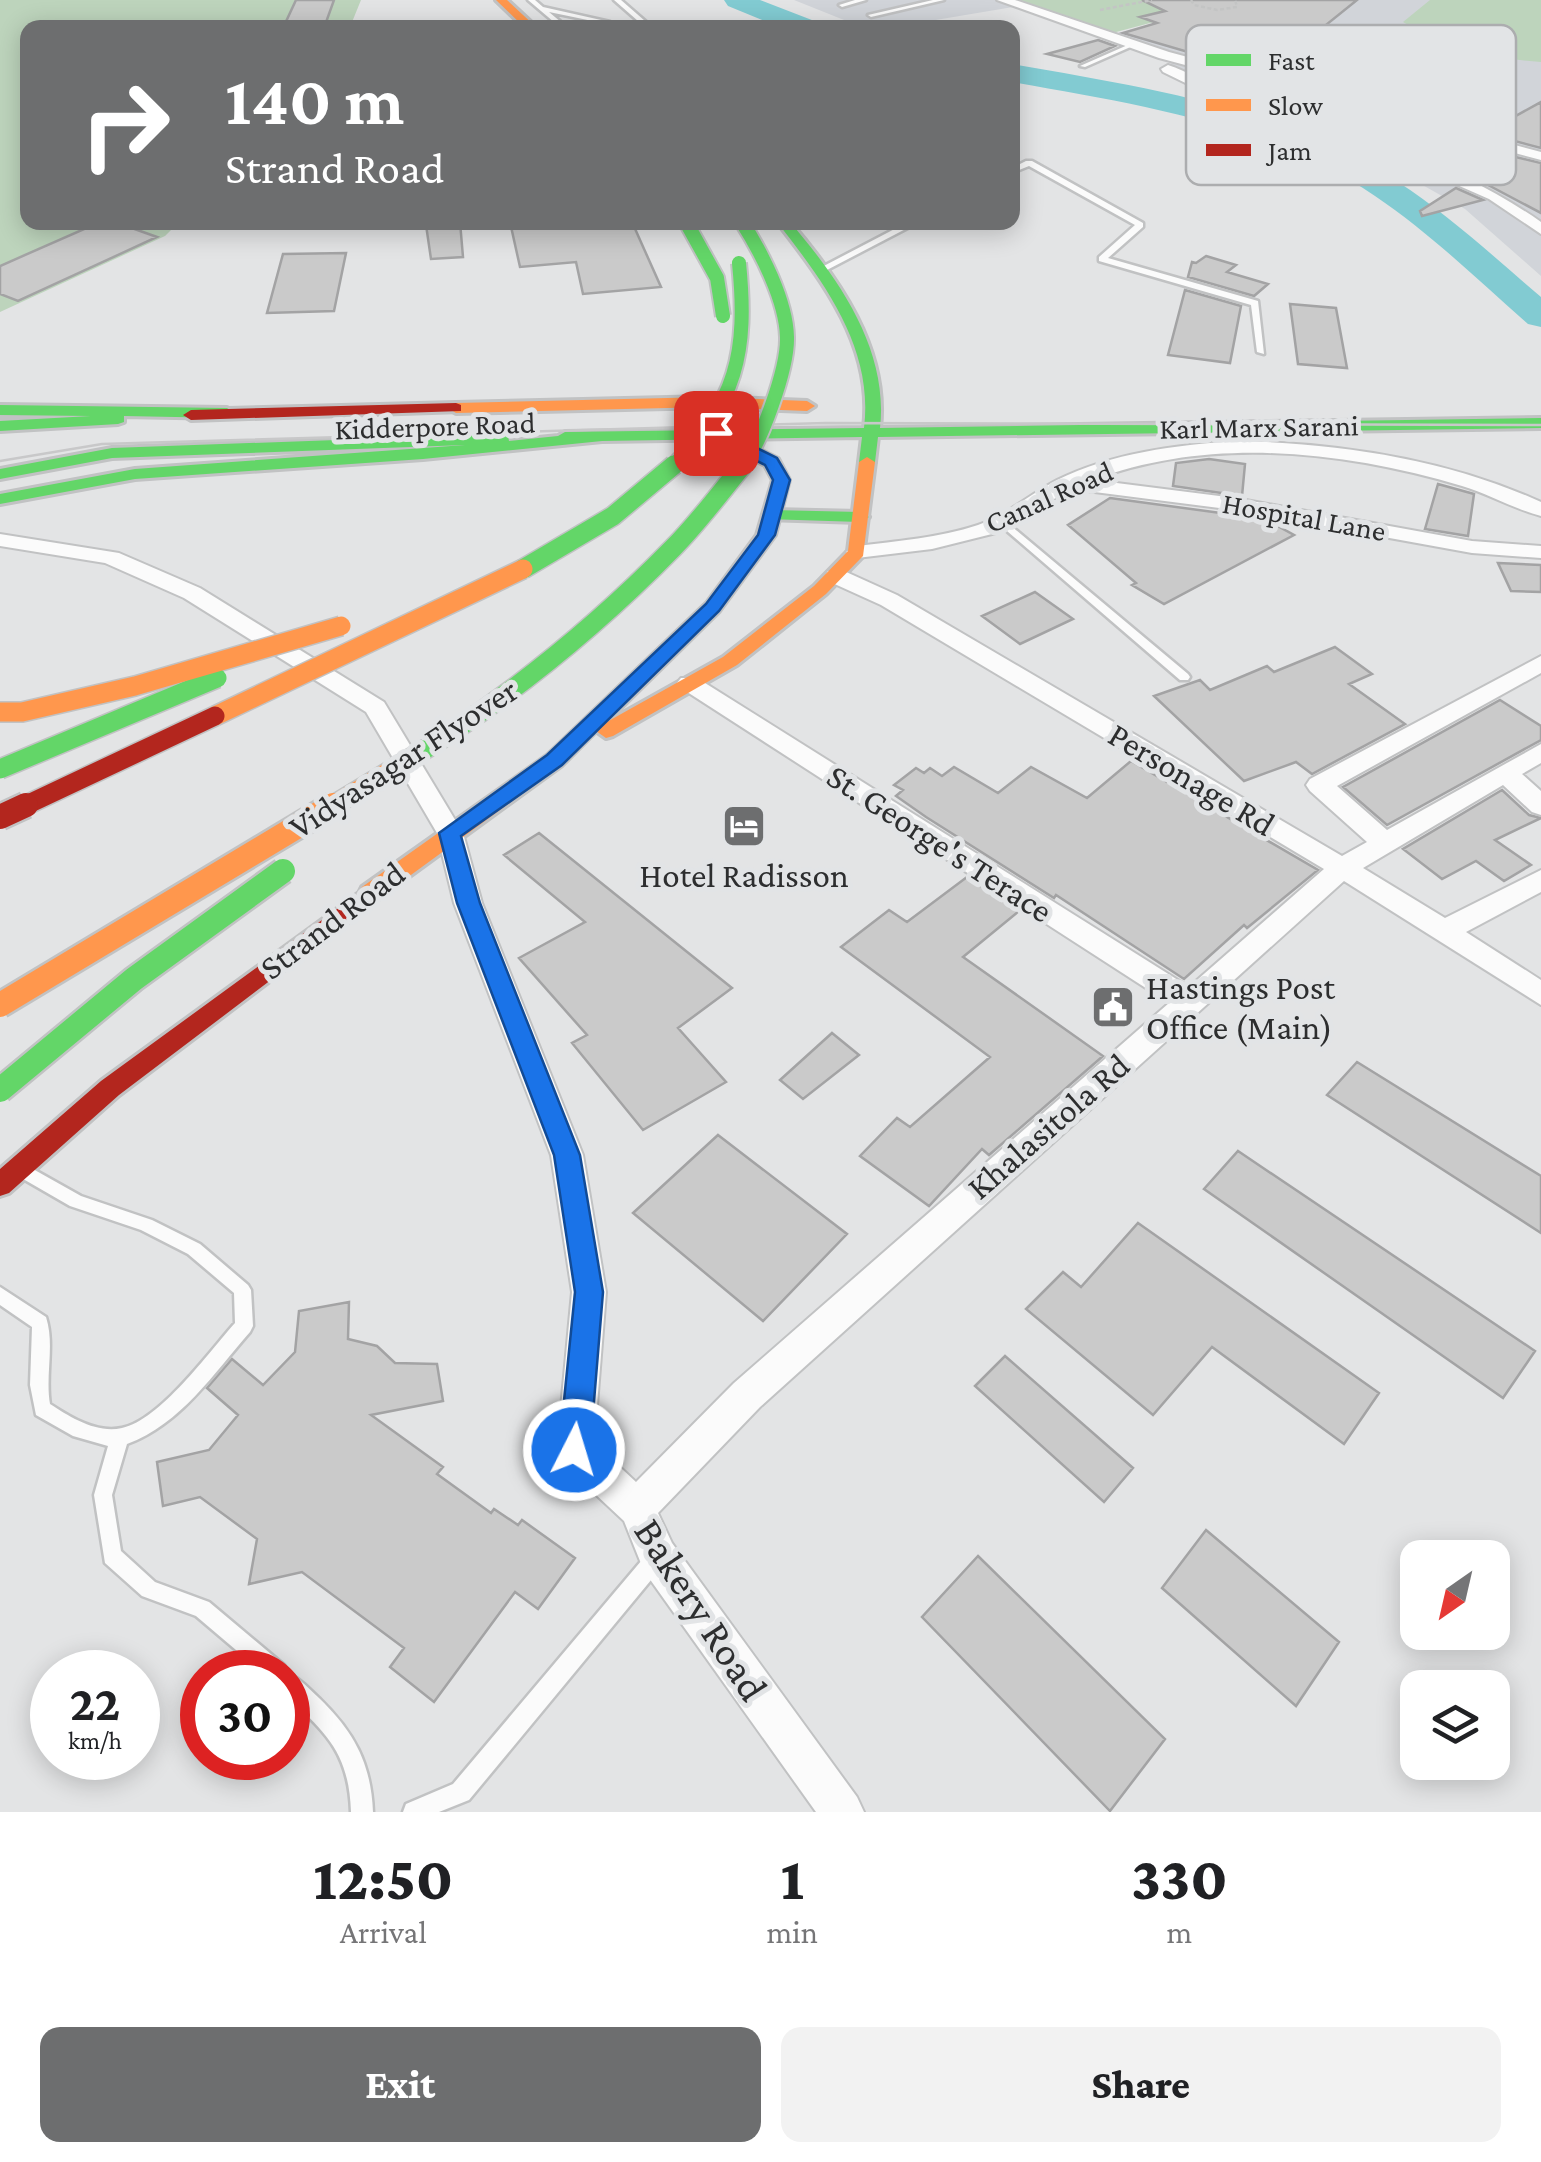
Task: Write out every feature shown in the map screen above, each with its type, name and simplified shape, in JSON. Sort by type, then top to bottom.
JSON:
[{"type":"main road","points":[[501,0],[536,18]]},
{"type":"main road","points":[[691,230],[711,259],[723,289],[723,326],[717,341]]},
{"type":"main road","points":[[0,818],[510,575],[636,496],[691,448],[721,407],[746,357],[750,324],[747,290],[738,260],[721,230]]},
{"type":"main road","name":"Vidyasagar Flyover","points":[[0,1005],[455,732],[606,614],[676,546],[748,459],[769,415],[787,337],[768,264],[747,230]]},
{"type":"main road","points":[[790,230],[822,268],[863,352],[874,394],[854,408]]},
{"type":"main road","points":[[631,462],[661,437],[700,387],[706,372]]},
{"type":"main road","points":[[0,410],[227,413],[710,402],[964,413],[1541,403]]},
{"type":"main road","points":[[1432,403],[1503,422]]},
{"type":"main road","points":[[554,760],[730,661],[836,576],[857,552],[868,433],[854,408]]},
{"type":"main road","name":"Kidderpore Road","points":[[0,454],[88,439],[854,408]]},
{"type":"main road","points":[[0,426],[227,413]]},
{"type":"main road","name":"Karl Marx Sarani","points":[[796,431],[1541,423]]},
{"type":"main road","name":"Kidderpore Road","points":[[0,474],[48,462],[112,454],[796,431]]},
{"type":"main road","name":"Strand Road","points":[[0,1185],[110,1088],[450,833],[554,760],[713,608],[766,535],[781,480],[772,462],[716,433]]},
{"type":"main road","points":[[0,499],[122,473],[438,454],[600,436]]},
{"type":"main road","points":[[772,515],[860,518]]},
{"type":"main road","points":[[0,712],[22,712],[135,686],[350,622],[0,770]]},
{"type":"main road","points":[[335,832],[455,732]]},
{"type":"main road","points":[[0,1090],[134,979],[304,855]]},
{"type":"street","points":[[1002,0],[1186,60]]},
{"type":"street","points":[[1174,57],[1162,67],[1186,78]]},
{"type":"street","points":[[1516,149],[1541,156]]},
{"type":"street","points":[[1469,185],[1494,196],[1541,230]]},
{"type":"street","name":"Canal Road","points":[[857,552],[922,545],[1004,523],[1067,483],[1130,461],[1191,448],[1286,446],[1459,478],[1515,496],[1541,510]]},
{"type":"street","name":"Hospital Lane","points":[[1067,483],[1235,504],[1472,546],[1541,552]]},
{"type":"street","points":[[0,540],[22,540],[112,558],[176,586],[375,707],[450,833]]},
{"type":"street","name":"Personage Rd","points":[[836,576],[889,600],[1342,868],[1541,994]]},
{"type":"street","points":[[1385,842],[1319,785],[1541,663]]},
{"type":"street","name":"St. George's Terace","points":[[689,683],[1190,1002]]},
{"type":"street","name":"Khalasitola Rd","points":[[637,1508],[748,1395],[1342,868],[1541,752]]},
{"type":"street","points":[[1507,774],[1541,806]]},
{"type":"street","name":"Bakery Road","points":[[450,833],[468,903],[567,1155],[589,1292],[574,1450],[637,1508],[658,1557],[842,1812]]},
{"type":"street","points":[[1444,931],[1541,880]]},
{"type":"lane","points":[[531,0],[536,18],[572,20]]},
{"type":"lane","points":[[617,0],[641,20]]},
{"type":"lane","points":[[842,5],[862,0]]},
{"type":"lane","points":[[872,15],[941,0]]},
{"type":"lane","points":[[1083,66],[1132,45]]},
{"type":"lane","points":[[1020,167],[1028,163],[1140,225],[1102,258],[1254,303],[1261,352]]},
{"type":"lane","points":[[822,268],[899,230]]},
{"type":"lane","points":[[1004,523],[1184,677]]},
{"type":"lane","points":[[0,1296],[40,1323],[44,1351],[35,1380],[42,1409],[73,1428],[120,1438],[153,1424],[244,1326],[242,1290],[194,1249],[146,1225],[76,1201],[19,1168]]},
{"type":"lane","points":[[120,1438],[103,1495],[112,1556],[149,1589],[202,1609],[251,1650]]},
{"type":"lane","points":[[414,1812],[461,1792],[658,1557]]},
{"type":"lane","points":[[310,1704],[344,1737],[363,1789],[362,1812]]},
{"type":"path","points":[[1191,0],[1194,5]]},
{"type":"path","points":[[1180,8],[1194,5],[1217,10],[1237,7],[1236,0]]},
{"type":"path","points":[[1143,3],[1158,6]]},
{"type":"shaded area","points":[[794,0],[998,0],[1013,7],[936,20],[844,20]]},
{"type":"shaded area","points":[[1270,0],[1541,0],[1541,155],[1516,148],[1516,25],[1186,25],[1186,57],[1108,36],[1180,16]]},
{"type":"shaded area","points":[[1175,59],[1186,62],[1186,76],[1168,67]]},
{"type":"shaded area","points":[[1516,151],[1541,158],[1541,276],[1465,209],[1423,185],[1516,185]]},
{"type":"green space","points":[[0,0],[361,0],[353,20],[20,20],[20,230],[171,230],[0,312]]},
{"type":"green space","points":[[1007,0],[1261,0],[1180,15],[1105,35]]},
{"type":"green space","points":[[1430,0],[1541,0],[1541,62],[1516,59],[1516,25],[1403,22]]},
{"type":"building","points":[[296,0],[334,0],[327,20],[287,20]]},
{"type":"building","points":[[1142,0],[1357,0],[1326,25],[1186,25],[1186,51],[1123,33],[1157,23],[1140,17],[1165,11]]},
{"type":"building","points":[[1098,40],[1115,46],[1080,62],[1047,54]]},
{"type":"building","points":[[1541,102],[1541,148],[1516,141],[1516,116]]},
{"type":"building","points":[[1516,157],[1541,163],[1541,213],[1488,185],[1516,185]]},
{"type":"building","points":[[1456,188],[1483,200],[1422,216],[1420,211]]},
{"type":"building","points":[[82,230],[137,230],[157,237],[18,301],[0,294],[0,266]]},
{"type":"building","points":[[427,230],[461,230],[463,257],[431,259]]},
{"type":"building","points":[[512,230],[636,230],[661,287],[583,294],[576,262],[520,267]]},
{"type":"building","points":[[346,253],[334,311],[267,313],[283,254]]},
{"type":"building","points":[[1206,256],[1236,265],[1227,272],[1268,284],[1254,296],[1188,277],[1192,262]]},
{"type":"building","points":[[1185,290],[1241,306],[1230,363],[1168,355]]},
{"type":"building","points":[[1290,304],[1336,308],[1347,368],[1298,364]]},
{"type":"building","points":[[1209,459],[1245,464],[1242,496],[1173,486],[1176,463]]},
{"type":"building","points":[[1438,484],[1474,494],[1468,536],[1425,529]]},
{"type":"building","points":[[1110,498],[1265,519],[1294,535],[1164,604],[1132,585],[1136,583],[1068,525]]},
{"type":"building","points":[[1498,563],[1541,565],[1541,592],[1511,591]]},
{"type":"building","points":[[1035,592],[1073,619],[1020,644],[982,616]]},
{"type":"building","points":[[1335,647],[1372,674],[1349,684],[1405,724],[1312,774],[1296,762],[1244,781],[1154,696],[1200,680],[1210,690],[1267,666],[1274,672]]},
{"type":"building","points":[[1500,700],[1541,726],[1541,740],[1387,825],[1343,787]]},
{"type":"building","points":[[1131,761],[1318,870],[1247,928],[1244,925],[1184,979],[1056,895],[1054,898],[926,817],[896,796],[903,790],[894,785],[916,768],[924,773],[930,768],[942,776],[954,767],[998,793],[1031,767],[1087,798]]},
{"type":"building","points":[[1502,790],[1529,815],[1541,818],[1495,840],[1531,865],[1504,881],[1476,861],[1442,879],[1403,849]]},
{"type":"building","points":[[539,833],[732,988],[678,1028],[726,1082],[643,1130],[572,1043],[587,1035],[519,958],[585,922],[504,855]]},
{"type":"building","points":[[967,877],[1019,911],[963,957],[1103,1056],[989,1155],[982,1149],[929,1206],[860,1156],[897,1118],[910,1127],[990,1057],[841,947],[889,910],[907,922]]},
{"type":"building","points":[[832,1033],[859,1055],[803,1099],[780,1080]]},
{"type":"building","points":[[1357,1062],[1541,1176],[1541,1233],[1327,1095]]},
{"type":"building","points":[[718,1135],[847,1234],[763,1321],[633,1213]]},
{"type":"building","points":[[1238,1151],[1535,1351],[1503,1398],[1204,1189]]},
{"type":"building","points":[[1138,1223],[1379,1393],[1344,1444],[1212,1347],[1153,1415],[1026,1309],[1063,1272],[1081,1287]]},
{"type":"building","points":[[349,1302],[348,1339],[377,1346],[395,1363],[437,1364],[443,1401],[371,1415],[443,1467],[437,1474],[491,1513],[494,1509],[518,1525],[522,1520],[575,1558],[538,1609],[515,1592],[434,1702],[390,1667],[404,1648],[302,1572],[249,1584],[257,1539],[200,1497],[163,1506],[157,1462],[209,1450],[238,1415],[207,1388],[232,1359],[263,1385],[295,1352],[299,1311]]},
{"type":"building","points":[[1005,1356],[1133,1468],[1104,1502],[975,1386]]},
{"type":"building","points":[[1206,1530],[1339,1642],[1296,1706],[1162,1588]]},
{"type":"building","points":[[978,1556],[1165,1739],[1110,1811],[922,1617]]},
{"type":"waterway","points":[[737,0],[787,20]]},
{"type":"waterway","points":[[1020,74],[1186,108]]},
{"type":"waterway","points":[[1380,185],[1454,241],[1541,316]]},
{"type":"tram line","points":[[0,461],[102,444],[826,423],[1541,425]]},
{"type":"traffic: fast","points":[[690,230],[717,278],[723,316]]},
{"type":"traffic: fast","points":[[395,768],[455,732],[605,614],[676,546],[748,459],[769,415],[787,337],[768,264],[747,230]]},
{"type":"traffic: fast","points":[[789,230],[840,300],[869,368],[874,400],[867,462]]},
{"type":"traffic: fast","points":[[523,569],[613,516],[654,485],[690,450],[718,411],[737,367],[745,318],[739,263]]},
{"type":"traffic: fast","points":[[0,410],[227,413]]},
{"type":"traffic: fast","points":[[0,426],[118,419]]},
{"type":"traffic: fast","points":[[565,437],[1541,423]]},
{"type":"traffic: fast","points":[[0,499],[135,474],[600,437]]},
{"type":"traffic: fast","points":[[0,474],[112,453],[502,439]]},
{"type":"traffic: fast","points":[[772,515],[860,517]]},
{"type":"traffic: fast","points":[[0,769],[217,678]]},
{"type":"traffic: fast","points":[[0,1090],[134,979],[283,871]]},
{"type":"traffic: slow","points":[[501,0],[523,20]]},
{"type":"traffic: slow","points":[[456,408],[710,402],[807,406]]},
{"type":"traffic: slow","points":[[370,893],[555,760],[713,607],[766,535],[781,480],[772,462],[719,435]]},
{"type":"traffic: slow","points":[[606,731],[730,661],[820,590],[857,552],[867,462]]},
{"type":"traffic: slow","points":[[215,716],[523,569]]},
{"type":"traffic: slow","points":[[0,712],[22,712],[135,686],[341,626]]},
{"type":"traffic: slow","points":[[0,1005],[395,768]]},
{"type":"traffic: jam","points":[[191,415],[456,408]]},
{"type":"traffic: jam","points":[[0,817],[215,716]]},
{"type":"traffic: jam","points":[[0,1185],[110,1088],[370,893]]},
{"type":"place","name":"Hotel Radisson","points":[[744,826]]},
{"type":"place","name":"Hastings Post Office (Main)","points":[[1113,1007]]},
{"type":"route","points":[[574,1450],[589,1292],[567,1155],[468,903],[450,833],[554,760],[713,608],[766,535],[781,480],[772,462],[740,442],[716,433]]}]
